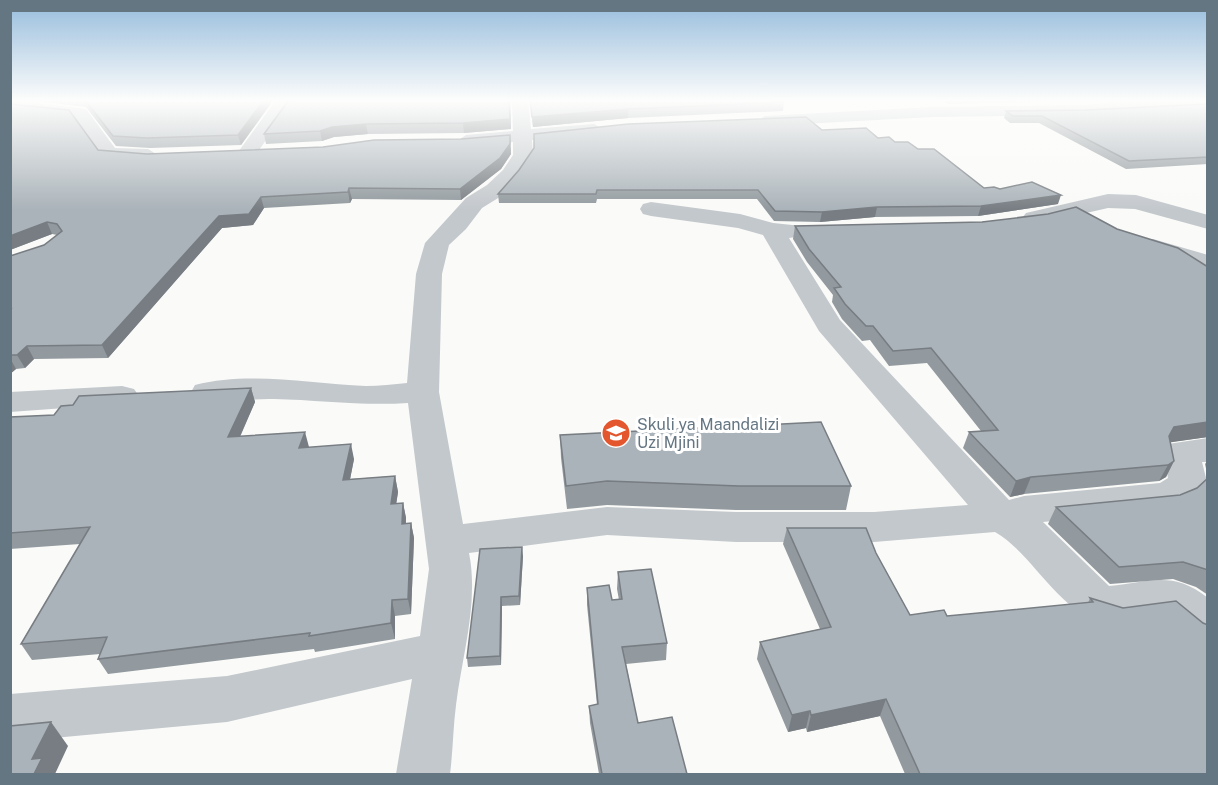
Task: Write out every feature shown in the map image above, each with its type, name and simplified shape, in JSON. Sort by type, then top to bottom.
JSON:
[{"type":"street","points":[[97,137],[109,154],[161,155]]},
{"type":"street","points":[[248,152],[259,137]]},
{"type":"street","points":[[452,141],[465,137]]},
{"type":"street","points":[[423,774],[431,704],[442,652],[451,569],[423,392],[429,274],[437,243],[458,224],[474,203],[495,190],[511,174],[523,155],[523,137]]},
{"type":"street","points":[[226,153],[270,151]]},
{"type":"street","points":[[1010,221],[1043,218],[1073,208],[1108,201],[1136,202],[1208,222]]},
{"type":"street","points":[[1073,208],[1102,224]]},
{"type":"street","points":[[651,209],[740,221],[772,230],[820,231]]},
{"type":"street","points":[[772,230],[829,325],[1001,517],[1027,531],[1089,596],[1106,604],[1175,597],[1208,624]]},
{"type":"street","points":[[1132,239],[1208,263]]},
{"type":"street","points":[[10,402],[273,389],[368,396],[423,392]]},
{"type":"street","points":[[445,542],[510,531],[607,521],[736,527],[874,527],[1001,517],[1024,510],[1170,496],[1188,482],[1182,452],[1208,450]]},
{"type":"street","points":[[10,718],[227,699],[442,652]]},
{"type":"building","points":[[10,137],[88,137],[98,150],[147,154],[323,147],[374,140],[510,137],[510,144],[500,158],[460,189],[349,188],[348,192],[261,197],[249,214],[219,216],[102,345],[27,346],[17,355],[10,355],[10,309],[12,308],[10,308],[10,256],[44,245],[62,231],[57,224],[47,222],[10,236]]},
{"type":"building","points":[[124,137],[188,137],[147,138]]},
{"type":"building","points":[[534,137],[889,137],[895,142],[908,142],[918,149],[934,149],[984,188],[1000,189],[1032,182],[1061,195],[981,206],[877,207],[822,212],[775,211],[758,190],[597,190],[596,194],[498,194],[534,148]]},
{"type":"building","points":[[1082,137],[1208,137],[1208,157],[1129,161]]},
{"type":"building","points":[[1076,207],[1117,229],[1178,248],[1208,267],[1208,422],[1174,427],[1169,436],[1174,461],[1168,465],[1031,477],[1016,481],[969,432],[998,430],[931,348],[893,351],[873,326],[866,326],[845,304],[834,288],[841,287],[809,249],[795,226],[982,222],[1048,214]]},
{"type":"building","points":[[251,388],[228,437],[305,432],[299,448],[351,444],[343,480],[395,476],[391,504],[403,503],[402,524],[411,523],[408,599],[392,600],[391,623],[309,636],[310,633],[98,659],[107,637],[21,644],[90,527],[10,533],[10,417],[54,415],[61,406],[73,405],[79,396]]},
{"type":"building","points":[[821,422],[851,486],[739,486],[607,481],[566,486],[560,435]]},
{"type":"building","points":[[1208,478],[1208,570],[1183,562],[1119,567],[1056,507],[1180,495],[1197,488]]},
{"type":"building","points":[[787,528],[866,528],[876,553],[910,615],[944,610],[947,616],[1093,602],[1090,598],[1123,608],[1176,601],[1208,625],[1208,774],[920,774],[886,699],[811,715],[810,711],[792,715],[760,642],[831,627]]},
{"type":"building","points":[[522,547],[519,596],[501,597],[500,656],[467,658],[480,549]]},
{"type":"building","points":[[651,569],[667,643],[622,647],[638,723],[672,717],[687,774],[602,774],[589,706],[598,704],[587,588],[609,585],[612,600],[622,599],[618,572]]},
{"type":"building","points":[[51,722],[32,759],[42,758],[34,774],[10,774],[10,726]]},
{"type":"place","name":"Skuli ya Maandalizi Uzi Mjini","points":[[616,433]]}]
